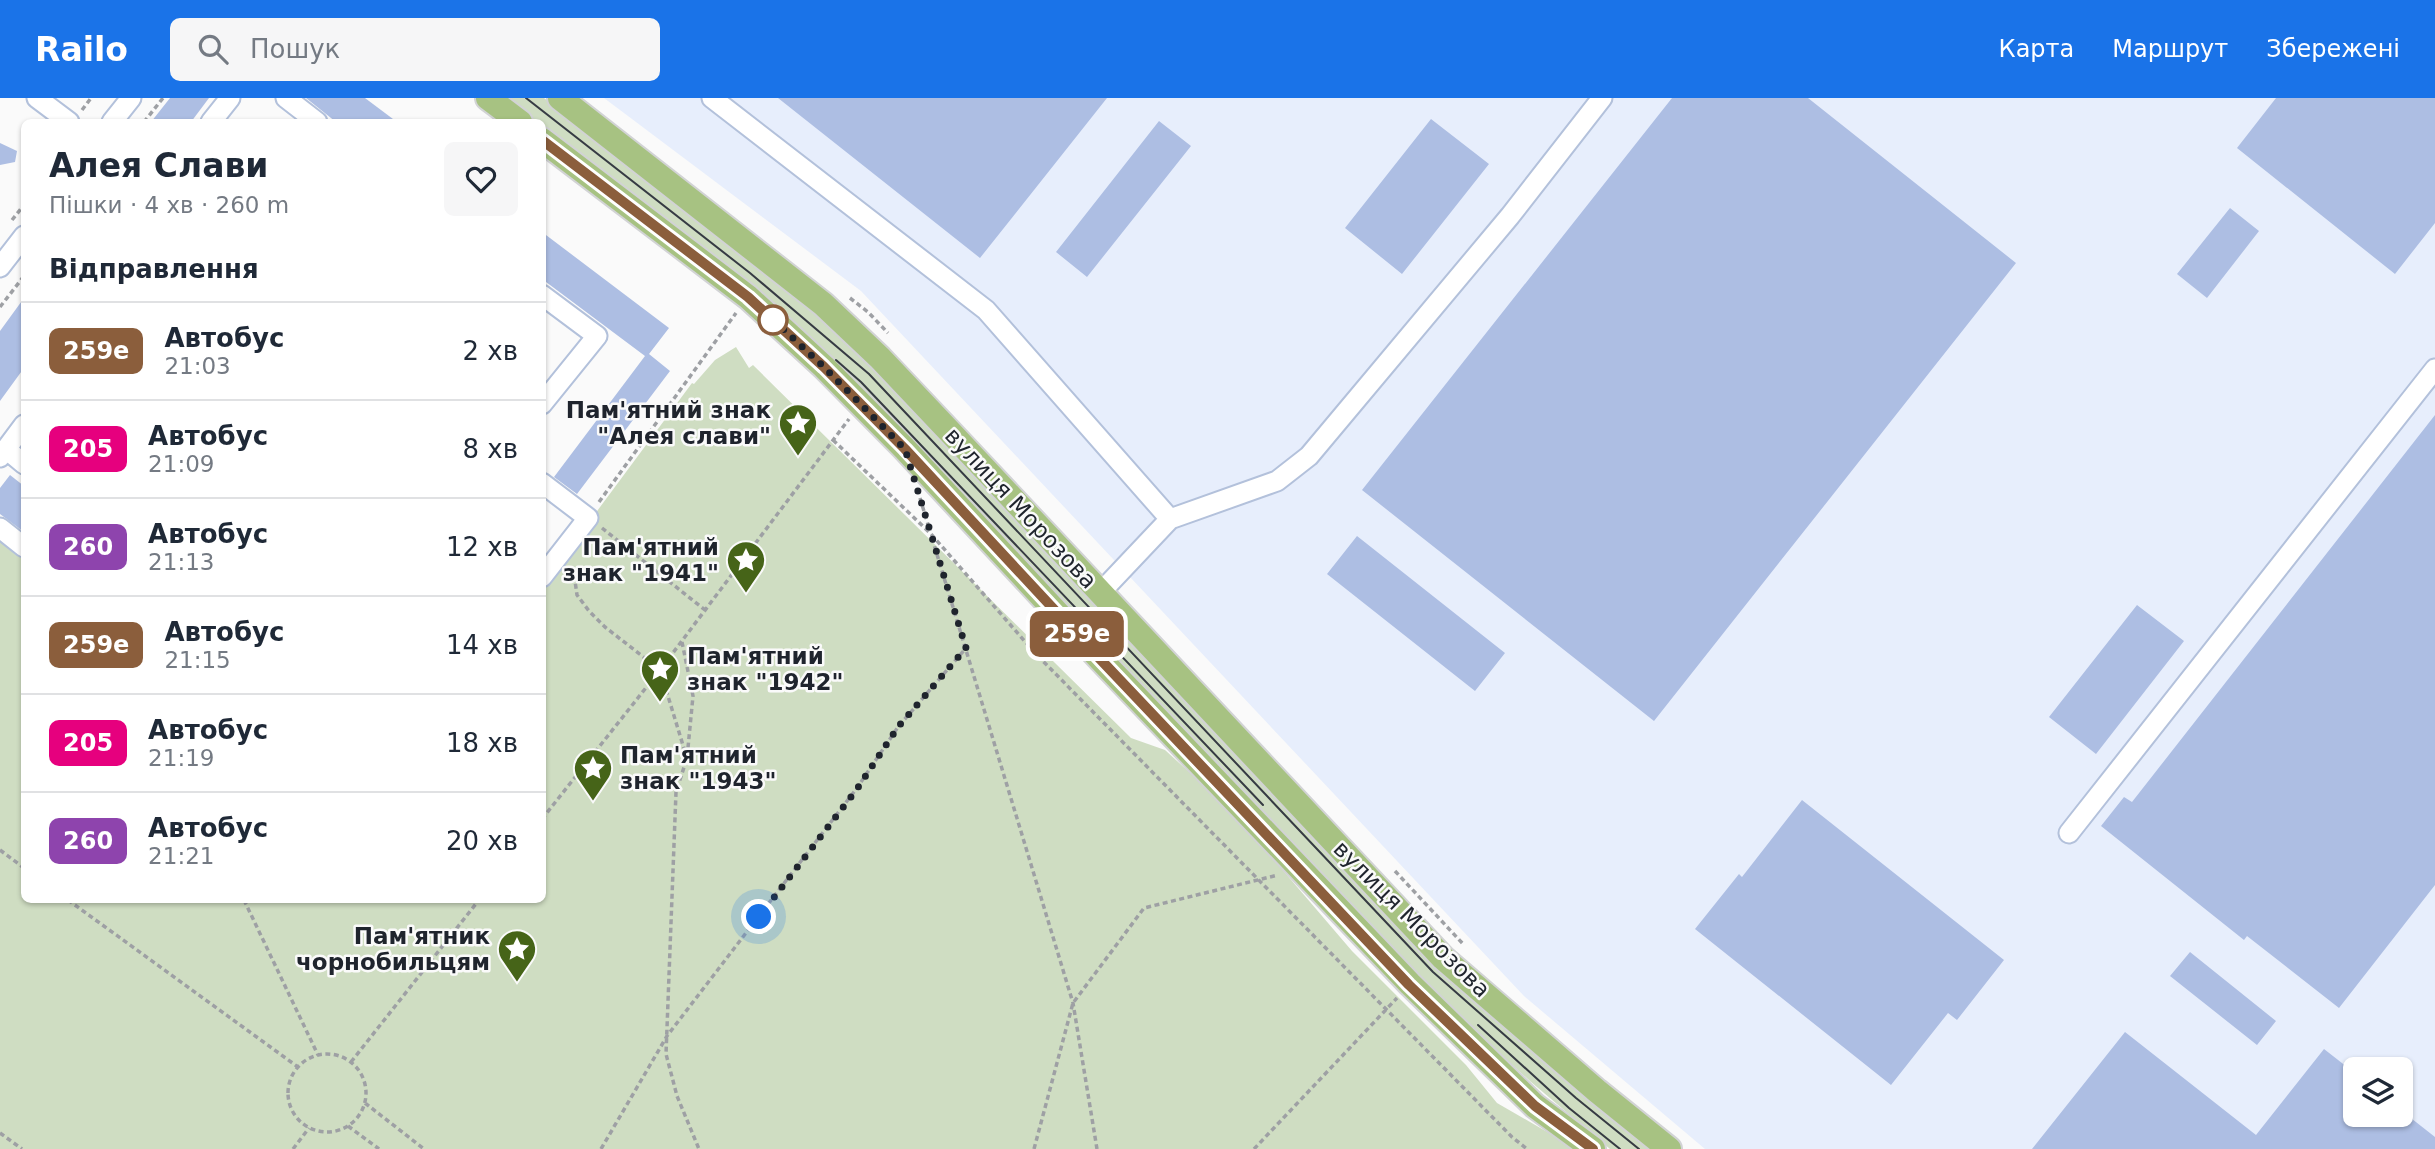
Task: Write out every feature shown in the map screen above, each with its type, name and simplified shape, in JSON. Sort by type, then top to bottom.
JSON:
[{"type":"main road","name":"вулиця Морозова","points":[[560,98],[823,304],[880,358],[1443,958],[1597,1091],[1669,1149]]},
{"type":"main road","name":"вулиця Морозова","points":[[546,143],[748,297],[824,367],[1409,985],[1535,1106],[1593,1149]]},
{"type":"street","points":[[37,98],[65,119]]},
{"type":"street","points":[[114,119],[131,98]]},
{"type":"street","points":[[213,119],[230,98]]},
{"type":"street","points":[[286,98],[313,119]]},
{"type":"street","points":[[712,98],[986,310],[1170,519]]},
{"type":"street","points":[[1100,593],[1170,519],[1277,481],[1309,456],[1510,216],[1602,98]]},
{"type":"street","points":[[0,267],[21,240]]},
{"type":"street","points":[[546,298],[597,336],[546,399]]},
{"type":"street","points":[[2069,833],[2435,369]]},
{"type":"street","points":[[21,429],[3,453],[21,462]]},
{"type":"street","points":[[546,486],[589,517],[546,572]]},
{"type":"street","points":[[0,528],[21,545]]},
{"type":"path","points":[[146,119],[163,98]]},
{"type":"path","points":[[0,307],[21,280]]},
{"type":"path","points":[[705,610],[589,517],[748,297]]},
{"type":"path","points":[[546,814],[682,642],[861,404]]},
{"type":"path","points":[[833,440],[931,534],[1035,653],[1385,1010],[1527,1149]]},
{"type":"path","points":[[920,498],[1073,1003],[1097,1149]]},
{"type":"path","points":[[569,544],[577,594],[589,611],[660,670],[687,758]]},
{"type":"path","points":[[682,642],[692,696],[687,758],[676,792],[666,1054],[677,1096],[699,1149]]},
{"type":"path","points":[[601,1149],[667,1036],[857,789],[898,727],[966,648]]},
{"type":"path","points":[[0,850],[21,865]]},
{"type":"path","points":[[1034,1149],[1073,1003],[1144,908],[1301,870]]},
{"type":"path","points":[[72,903],[298,1067]]},
{"type":"path","points":[[245,903],[318,1055]]},
{"type":"path","points":[[351,1062],[477,903]]},
{"type":"path","points":[[1254,1149],[1409,985]]},
{"type":"path","points":[[329,1054],[351,1062],[364,1080],[365,1103],[361,1112],[348,1126],[329,1132],[309,1128],[292,1112],[288,1100],[291,1077],[307,1059],[318,1055],[329,1054]]},
{"type":"path","points":[[365,1103],[424,1149]]},
{"type":"path","points":[[348,1126],[379,1149]]},
{"type":"path","points":[[293,1149],[309,1128]]},
{"type":"path","points":[[0,1133],[22,1149]]},
{"type":"shaded area","points":[[604,98],[2435,98],[2435,1149],[1705,1149],[1524,996],[861,291]]},
{"type":"green space","points":[[500,98],[544,98],[819,312],[1430,956],[1654,1149],[1610,1149],[1531,1082],[1413,974],[852,383],[546,133],[546,119],[528,119]]},
{"type":"green space","points":[[736,347],[749,368],[753,365],[1131,738],[1165,750],[1233,812],[1352,951],[1466,1065],[1497,1103],[1571,1149],[0,1149],[0,541],[21,558],[21,903],[546,903],[546,580],[692,383],[694,384],[715,360]]},
{"type":"building","points":[[170,98],[209,98],[193,119],[153,119]]},
{"type":"building","points":[[306,98],[365,98],[393,119],[332,119]]},
{"type":"building","points":[[778,98],[1107,98],[980,258]]},
{"type":"building","points":[[1672,98],[1808,98],[2016,263],[1654,721],[1362,490]]},
{"type":"building","points":[[2276,98],[2435,98],[2435,223],[2395,274],[2237,148]]},
{"type":"building","points":[[1431,119],[1489,164],[1402,274],[1345,228]]},
{"type":"building","points":[[1159,121],[1191,146],[1087,277],[1056,252]]},
{"type":"building","points":[[0,143],[17,151],[15,162],[0,165]]},
{"type":"building","points":[[2230,208],[2259,231],[2207,298],[2177,274]]},
{"type":"building","points":[[546,235],[669,328],[649,354],[670,371],[577,494],[554,477],[645,356],[546,282]]},
{"type":"building","points":[[21,302],[21,372],[0,401],[0,331]]},
{"type":"building","points":[[2435,415],[2435,885],[2339,1008],[2247,936],[2244,940],[2101,826],[2124,797],[2132,802]]},
{"type":"building","points":[[10,475],[21,484],[21,530],[0,514],[0,488]]},
{"type":"building","points":[[1357,536],[1505,653],[1475,691],[1327,574]]},
{"type":"building","points":[[2137,605],[2184,641],[2096,754],[2049,717]]},
{"type":"building","points":[[1802,800],[2004,960],[1957,1020],[1948,1013],[1891,1085],[1695,929],[1739,874],[1742,877]]},
{"type":"building","points":[[2190,952],[2276,1021],[2257,1045],[2170,976]]},
{"type":"building","points":[[2125,1032],[2256,1135],[2324,1049],[2343,1064],[2343,1127],[2413,1127],[2413,1120],[2435,1137],[2435,1149],[2032,1149]]},
{"type":"tram line","points":[[526,98],[750,273],[869,374],[1433,972],[1576,1098],[1639,1149]]},
{"type":"tram line","points":[[836,360],[861,382],[1263,805]]},
{"type":"tram line","points":[[1478,1025],[1569,1108],[1620,1149]]},
{"type":"bus line","name":"259е","points":[[546,143],[748,297],[824,367],[905,449],[1409,985],[1535,1106],[1593,1149]]},
{"type":"place","name":"Пам'ятний знак \"Алея слави\"","points":[[798,457]]},
{"type":"place","name":"Пам'ятний знак \"1941\"","points":[[746,594]]},
{"type":"place","name":"Пам'ятний знак \"1942\"","points":[[660,703]]},
{"type":"place","name":"Пам'ятний знак \"1943\"","points":[[593,802]]},
{"type":"place","name":"Пам'ятник чорнобильцям","points":[[517,983]]},
{"type":"route","points":[[759,917],[857,789],[898,727],[966,648],[905,449],[767,314],[773,320]]}]
